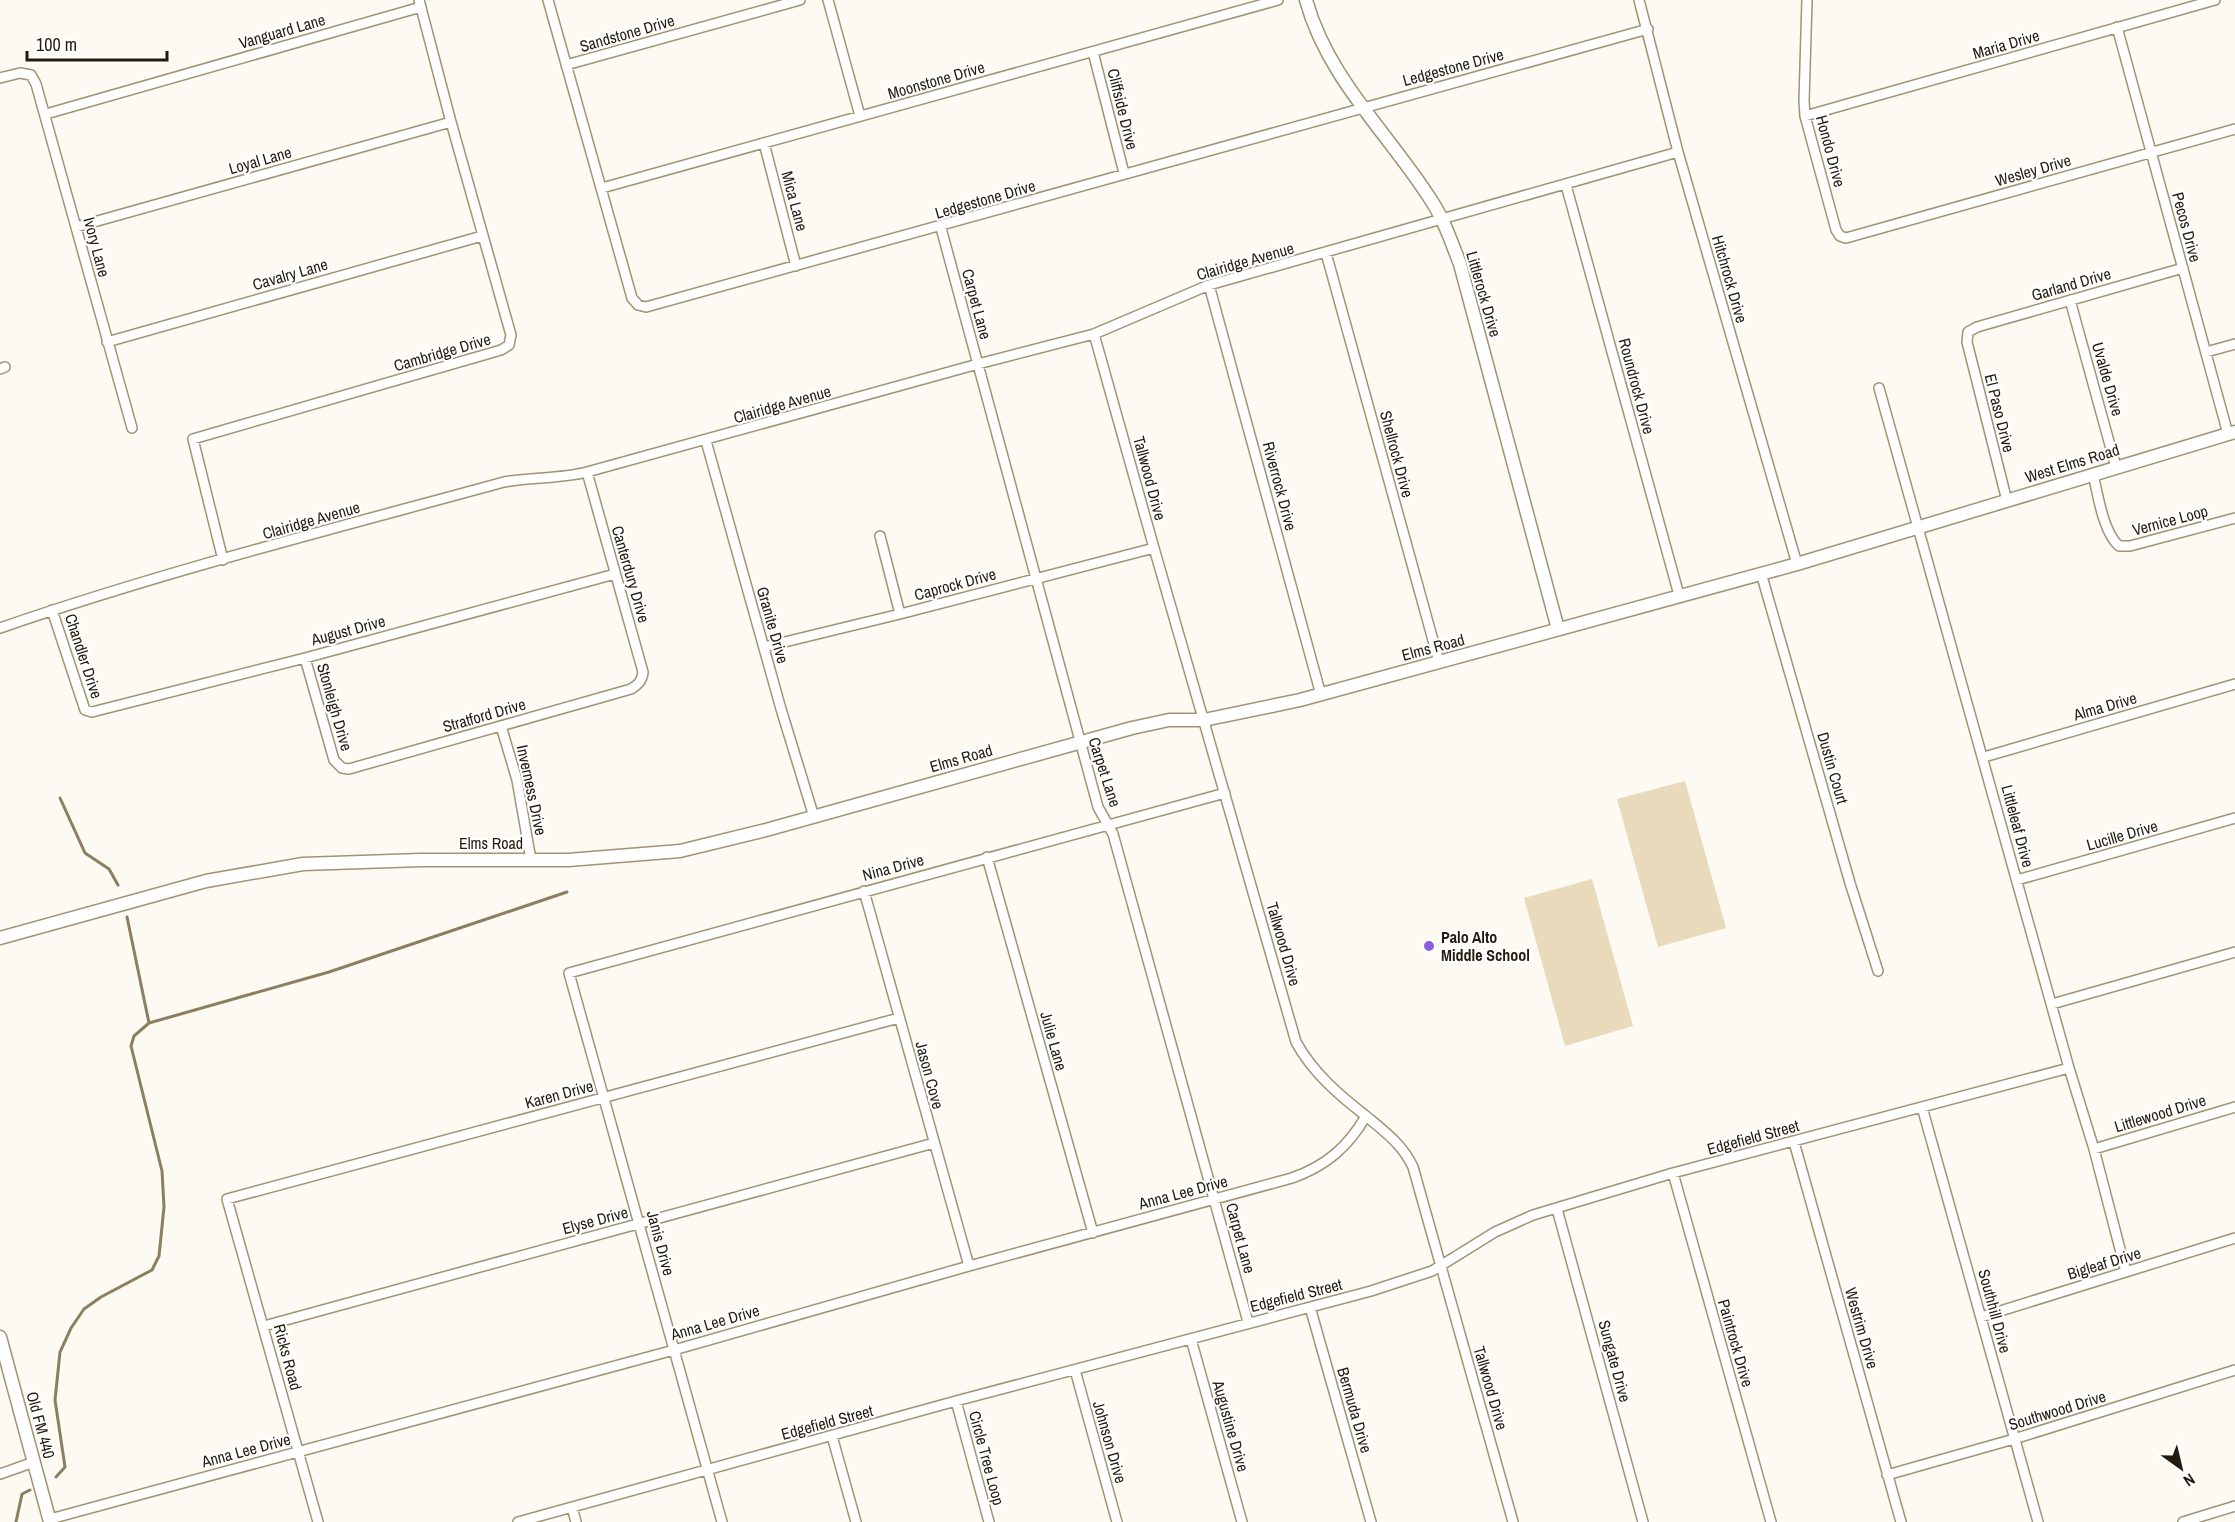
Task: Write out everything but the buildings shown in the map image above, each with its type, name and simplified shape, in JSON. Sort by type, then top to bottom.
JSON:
[{"type":"main road","name":"Littlerock Drive","points":[[1306,0],[1325,50],[1340,75],[1410,169],[1442,219],[1460,264],[1558,629]]},
{"type":"main road","name":"West Elms Road","points":[[1919,528],[2232,433]]},
{"type":"main road","name":"Elms Road","points":[[0,938],[206,881],[303,864],[421,860],[568,860],[681,851],[814,817],[1080,742],[1169,720],[1204,720],[1321,694],[1797,564],[1919,528]]},
{"type":"main road","name":"Old FM 440","points":[[0,1337],[50,1521]]},
{"type":"street","name":"Ledgestone Drive","points":[[549,0],[632,298],[638,305],[646,307],[941,228],[1124,173],[1648,29]]},
{"type":"street","name":"Sandstone Drive","points":[[566,65],[800,0]]},
{"type":"street","points":[[828,0],[860,116]]},
{"type":"street","name":"Moonstone Drive","points":[[602,188],[1278,0]]},
{"type":"street","name":"Hitchrock Drive","points":[[1639,0],[1678,152],[1797,564]]},
{"type":"street","name":"Hondo Drive","points":[[1808,0],[1805,116],[1836,230],[1840,236]]},
{"type":"street","name":"Maria Drive","points":[[1805,116],[2215,0]]},
{"type":"street","name":"Vanguard Lane","points":[[46,114],[420,3]]},
{"type":"street","name":"Cambridge Drive","points":[[223,560],[193,439],[501,350],[509,345],[511,335],[420,3]]},
{"type":"street","name":"Pecos Drive","points":[[2117,27],[2206,352],[2232,433]]},
{"type":"street","name":"Cliffside Drive","points":[[1093,52],[1124,173]]},
{"type":"street","name":"Ivory Lane","points":[[0,78],[20,73],[31,75],[36,84],[132,428]]},
{"type":"street","name":"Loyal Lane","points":[[76,227],[451,122]]},
{"type":"street","name":"Wesley Drive","points":[[1840,236],[1853,237],[2235,129]]},
{"type":"street","name":"Mica Lane","points":[[764,143],[796,266]]},
{"type":"street","points":[[1566,185],[1678,152]]},
{"type":"street","name":"Clairidge Avenue","points":[[0,628],[52,610],[223,560],[504,482],[565,477],[587,472],[1094,334],[1209,285],[1566,185]]},
{"type":"street","name":"Roundrock Drive","points":[[1566,185],[1679,595]]},
{"type":"street","name":"Carpet Lane","points":[[941,228],[1098,807],[1108,824],[1116,846],[1248,1322]]},
{"type":"street","name":"Cavalry Lane","points":[[107,342],[482,236]]},
{"type":"street","name":"Shellrock Drive","points":[[1326,253],[1439,662]]},
{"type":"street","name":"Garland Drive","points":[[1968,332],[1977,327],[2183,268]]},
{"type":"street","name":"Riverrock Drive","points":[[1209,285],[1321,694]]},
{"type":"street","name":"Uvalde Drive","points":[[2070,300],[2116,467]]},
{"type":"street","name":"El Paso Drive","points":[[1968,332],[1966,342],[2007,501]]},
{"type":"street","name":"Tallwood Drive","points":[[1094,334],[1296,1042],[1320,1076],[1389,1134],[1407,1154],[1413,1167],[1513,1522]]},
{"type":"street","points":[[2206,352],[2235,344]]},
{"type":"street","name":"Littleleaf Drive","points":[[1879,388],[1984,757],[2069,1068],[2094,1149],[2126,1272]]},
{"type":"street","name":"Granite Drive","points":[[706,441],[814,817]]},
{"type":"street","name":"Canterdury Drive","points":[[587,472],[643,672],[639,684]]},
{"type":"street","name":"Vernice Loop","points":[[2092,474],[2112,540],[2119,546],[2130,546],[2235,518]]},
{"type":"street","points":[[880,536],[900,614]]},
{"type":"street","name":"Caprock Drive","points":[[764,647],[1154,548]]},
{"type":"street","name":"August Drive","points":[[88,711],[305,658],[615,573]]},
{"type":"street","name":"Dustin Court","points":[[1761,573],[1850,883],[1878,971]]},
{"type":"street","name":"Chandler Drive","points":[[52,610],[85,710],[88,711]]},
{"type":"street","name":"Stonleigh Drive","points":[[305,658],[333,760],[337,765]]},
{"type":"street","name":"Stratford Drive","points":[[337,765],[349,769],[631,689],[639,684]]},
{"type":"street","name":"Alma Drive","points":[[1984,757],[2235,684]]},
{"type":"street","name":"Inverness Drive","points":[[501,726],[517,780],[531,860]]},
{"type":"street","name":"Nina Drive","points":[[569,973],[1225,793]]},
{"type":"street","name":"Lucille Drive","points":[[2017,880],[2235,818]]},
{"type":"street","name":"Julie Lane","points":[[987,857],[1092,1233]]},
{"type":"street","name":"Jason Cove","points":[[864,891],[969,1266]]},
{"type":"street","points":[[2052,1004],[2235,952]]},
{"type":"street","name":"Janis Drive","points":[[569,973],[722,1522]]},
{"type":"street","name":"Karen Drive","points":[[227,1199],[899,1018]]},
{"type":"street","name":"Edgefield Street","points":[[518,1522],[956,1401],[1410,1280],[1442,1265],[1495,1232],[1533,1215],[1673,1173],[2069,1068]]},
{"type":"street","name":"Southhill Drive","points":[[1922,1107],[2038,1522]]},
{"type":"street","name":"Littlewood Drive","points":[[2094,1149],[2235,1107]]},
{"type":"street","name":"Anna Lee Drive","points":[[50,1521],[298,1451],[674,1350],[1309,1172],[1326,1163],[1348,1143],[1366,1116]]},
{"type":"street","name":"Westrim Drive","points":[[1794,1142],[1900,1522]]},
{"type":"street","name":"Elyse Drive","points":[[264,1326],[934,1143]]},
{"type":"street","name":"Paintrock Drive","points":[[1673,1173],[1770,1522]]},
{"type":"street","name":"Ricks Road","points":[[227,1199],[318,1522]]},
{"type":"street","name":"Sungate Drive","points":[[1557,1209],[1643,1522]]},
{"type":"street","name":"Bigleaf Drive","points":[[1981,1317],[2235,1238]]},
{"type":"street","name":"Bermuda Drive","points":[[1310,1307],[1371,1522]]},
{"type":"street","name":"Augustine Drive","points":[[1191,1338],[1242,1522]]},
{"type":"street","name":"Johnson Drive","points":[[1075,1370],[1117,1522]]},
{"type":"street","name":"Southwood Drive","points":[[1887,1475],[2014,1439],[2235,1370]]},
{"type":"street","name":"Circle Tree Loop","points":[[956,1401],[989,1522]]},
{"type":"street","points":[[832,1436],[856,1522]]},
{"type":"street","points":[[0,1474],[34,1462]]},
{"type":"street","points":[[2183,1522],[2235,1506]]},
{"type":"street","points":[[572,1507],[576,1522]]},
{"type":"shaded area","points":[[1685,781],[1726,928],[1658,947],[1617,799]]},
{"type":"shaded area","points":[[1592,879],[1633,1026],[1565,1046],[1524,898]]},
{"type":"waterway","points":[[60,798],[85,853],[109,869],[118,885]]},
{"type":"waterway","points":[[56,1477],[65,1467],[55,1400],[60,1352],[71,1328],[84,1309],[101,1297],[152,1270],[159,1256],[164,1207],[162,1171],[131,1046],[134,1036],[149,1023],[329,972],[567,892]]},
{"type":"waterway","points":[[127,917],[149,1023]]},
{"type":"waterway","points":[[16,1522],[22,1494],[30,1490]]},
{"type":"place","name":"Palo Alto Middle School","points":[[1429,946]]}]
